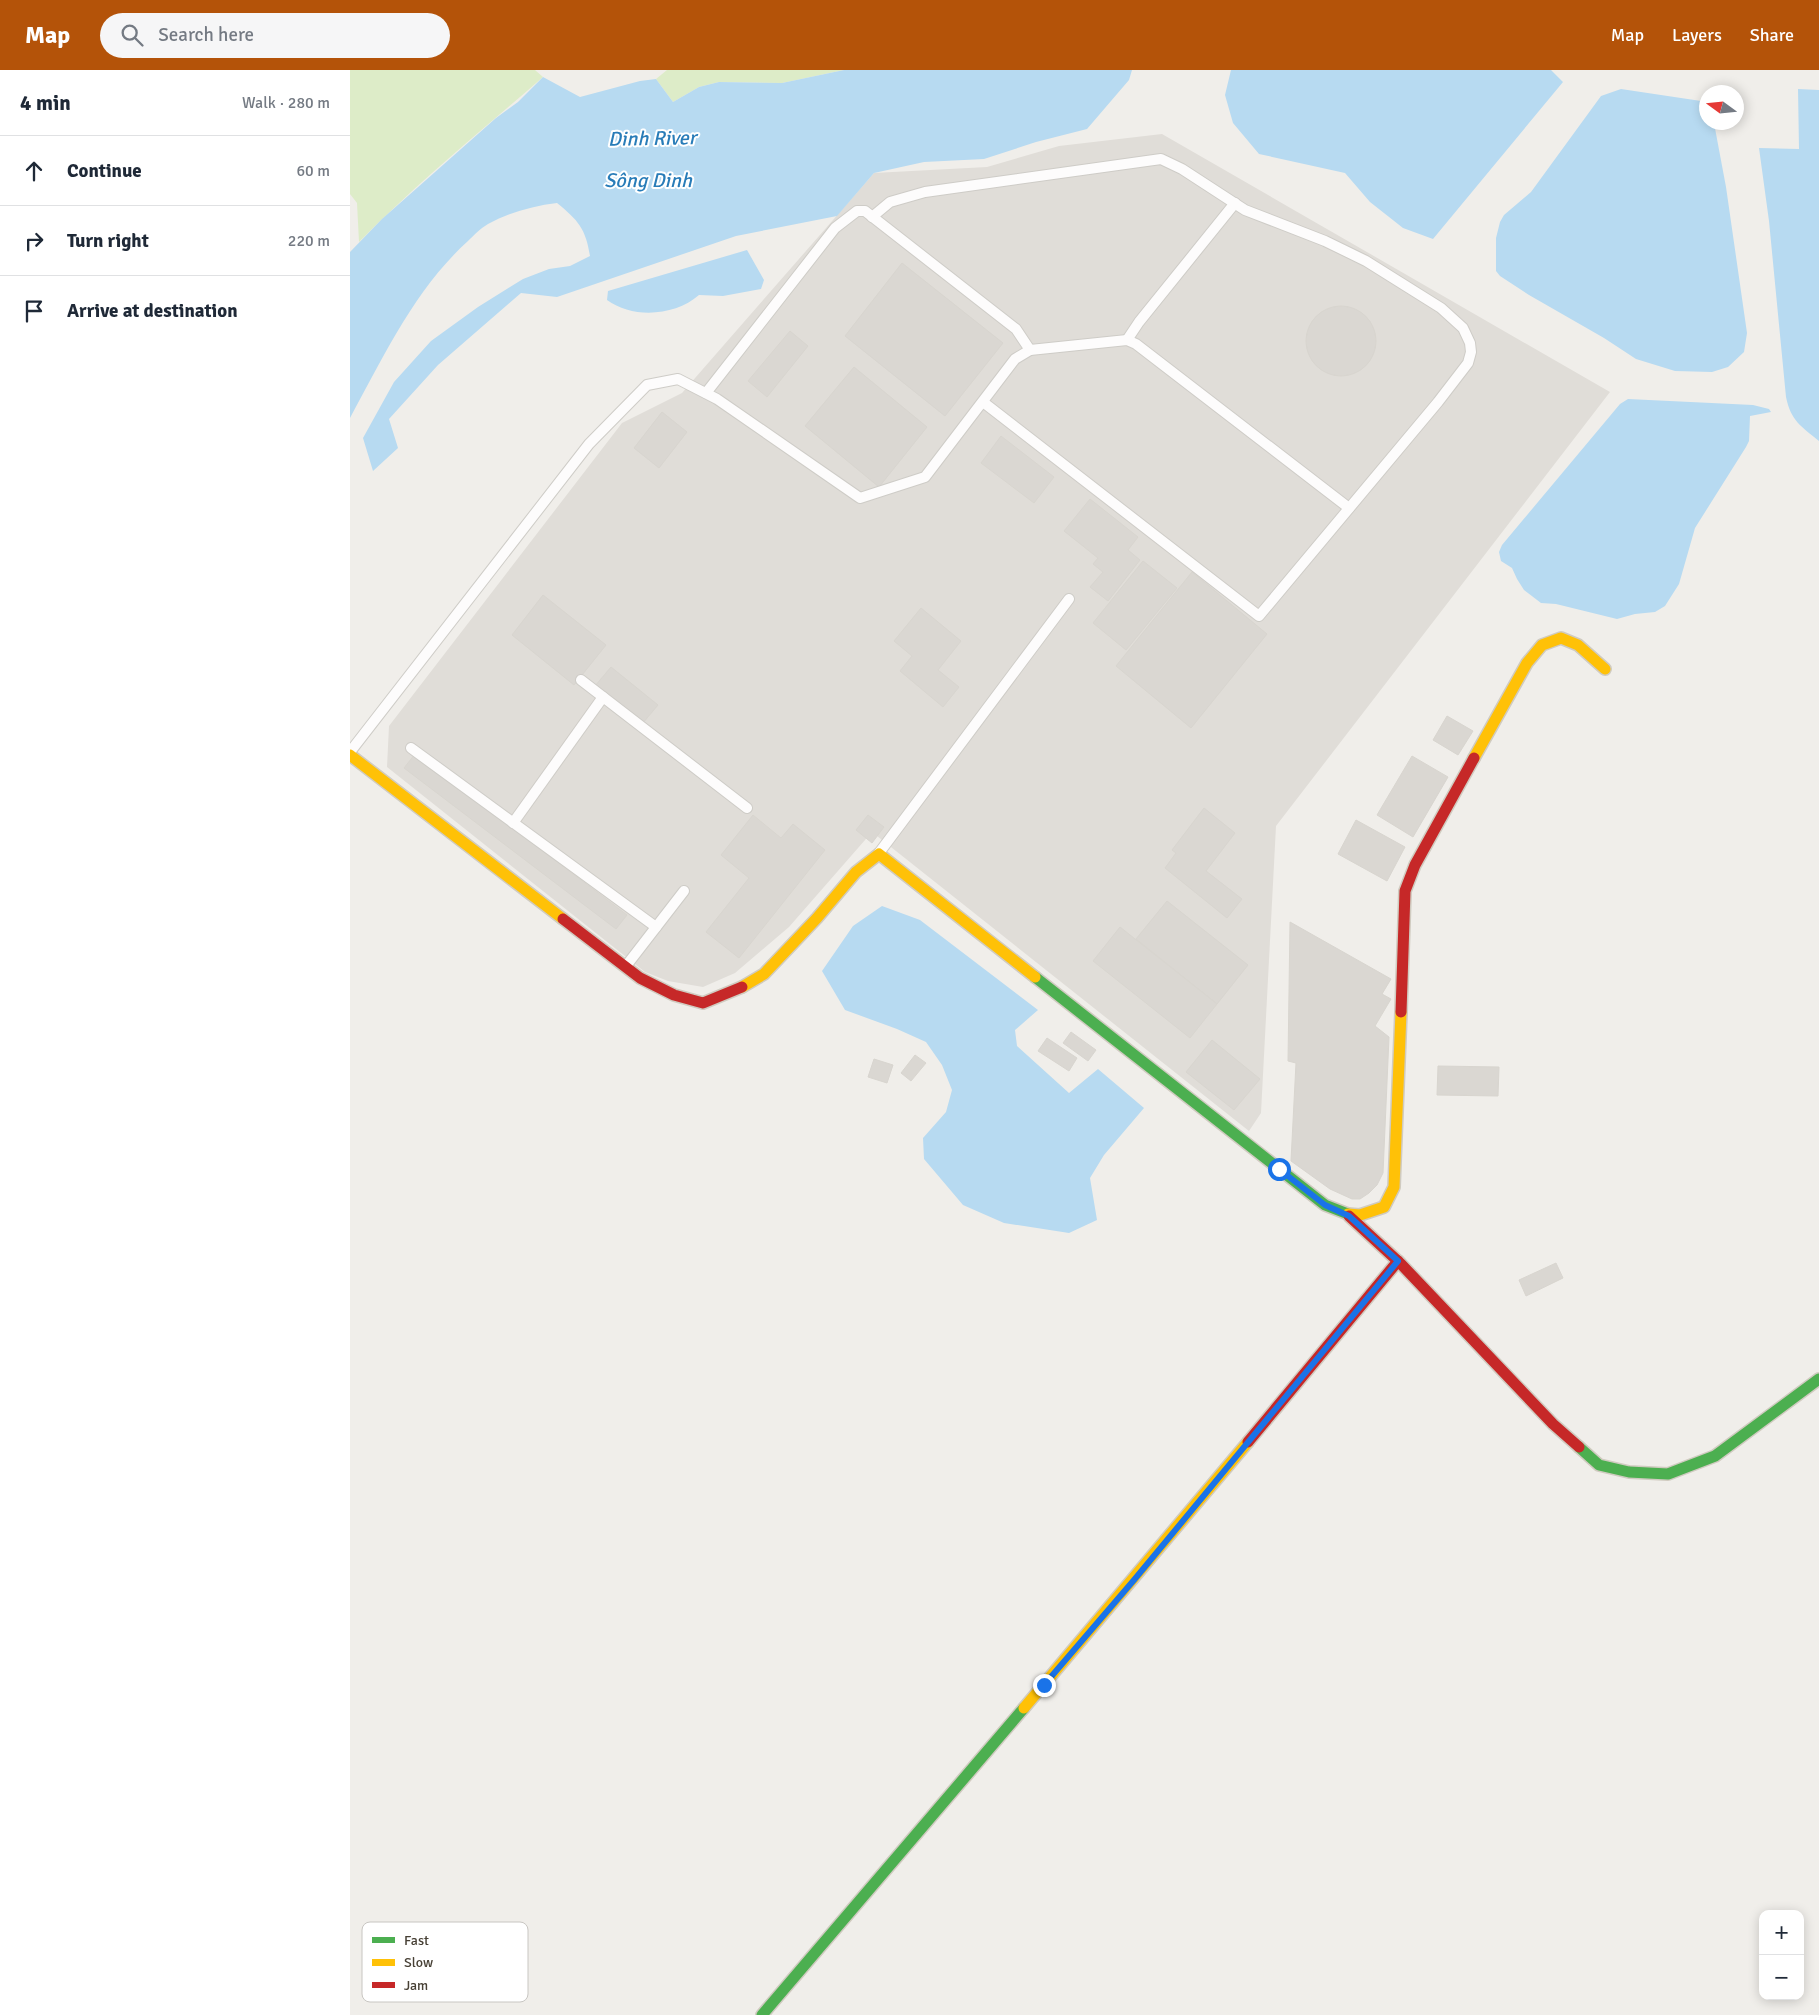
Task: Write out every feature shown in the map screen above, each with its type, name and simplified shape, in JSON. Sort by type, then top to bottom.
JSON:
[{"type":"street","points":[[1349,1216],[1365,1214],[1384,1207],[1394,1187],[1405,891],[1415,865],[1527,663],[1542,645],[1561,638],[1578,645],[1605,669]]},
{"type":"street","points":[[350,753],[640,978],[674,995],[703,1003],[733,992],[764,974],[817,918],[856,872],[879,854],[1325,1205],[1349,1216],[1398,1261],[1553,1424],[1599,1465],[1629,1472],[1668,1474],[1715,1456],[1819,1379]]},
{"type":"street","points":[[762,2015],[1134,1580],[1398,1261]]},
{"type":"lane","points":[[872,217],[890,202],[925,192],[1161,159],[1182,169],[1246,210],[1325,241],[1366,260],[1441,308],[1463,328],[1470,343],[1471,352],[1468,363],[1259,616],[983,402]]},
{"type":"lane","points":[[1127,340],[1139,322],[1235,203]]},
{"type":"lane","points":[[706,393],[834,228],[857,211],[865,211],[1016,329],[1030,350]]},
{"type":"lane","points":[[350,753],[589,444],[647,384],[678,379],[706,393],[860,498],[925,477],[1015,359],[1030,350],[1127,340],[1136,344],[1349,508]]},
{"type":"lane","points":[[879,854],[1068,599]]},
{"type":"lane","points":[[581,680],[747,808]]},
{"type":"lane","points":[[512,823],[603,697]]},
{"type":"lane","points":[[411,748],[656,927]]},
{"type":"lane","points":[[625,967],[684,891]]},
{"type":"shaded area","points":[[1162,134],[1610,392],[1276,826],[1261,1113],[1249,1131],[872,832],[789,927],[735,973],[703,987],[668,981],[645,972],[387,767],[389,726],[622,423],[682,393],[874,173],[987,167],[1059,146]]},
{"type":"green space","points":[[350,70],[535,70],[543,77],[426,178],[359,242],[357,203],[350,194]]},
{"type":"green space","points":[[667,70],[844,70],[782,83],[719,82],[699,87],[673,102],[656,79]]},
{"type":"water","name":"Sông Dinh","points":[[844,70],[1132,70],[1129,80],[1087,129],[1036,142],[984,159],[924,162],[874,173],[837,216],[736,236],[557,297],[521,293],[438,365],[389,419],[398,448],[373,471],[363,438],[394,382],[431,341],[478,307],[523,279],[549,269],[570,266],[590,256],[586,239],[580,226],[557,203],[522,210],[485,226],[449,260],[416,302],[388,347],[350,418],[350,252],[382,219],[496,118],[518,102],[543,77],[580,97],[640,81],[656,79],[673,102],[699,87],[719,82],[782,83]]},
{"type":"water","points":[[1231,70],[1551,70],[1563,82],[1433,239],[1403,228],[1370,202],[1345,173],[1259,154],[1233,123],[1225,95]]},
{"type":"water","points":[[1621,89],[1699,101],[1699,130],[1715,130],[1726,187],[1747,333],[1744,352],[1728,367],[1712,372],[1675,371],[1636,359],[1604,338],[1529,295],[1500,276],[1496,271],[1496,238],[1504,215],[1531,192],[1601,96]]},
{"type":"water","points":[[1798,89],[1819,90],[1819,441],[1794,418],[1786,397],[1769,221],[1759,148],[1799,149]]},
{"type":"water","points":[[747,250],[764,280],[761,289],[723,296],[699,295],[678,307],[654,312],[629,310],[607,300],[608,291]]},
{"type":"water","points":[[1628,399],[1753,405],[1769,409],[1771,412],[1750,416],[1749,441],[1695,528],[1679,584],[1665,606],[1655,612],[1635,614],[1617,619],[1556,604],[1541,603],[1524,590],[1512,568],[1501,561],[1499,552],[1502,545],[1620,404]]},
{"type":"water","points":[[882,906],[920,920],[1038,1010],[1015,1030],[1017,1046],[1069,1093],[1098,1069],[1144,1108],[1104,1155],[1090,1178],[1097,1220],[1069,1233],[1004,1223],[963,1205],[924,1159],[923,1138],[946,1112],[952,1090],[942,1065],[926,1042],[845,1010],[822,971],[853,926]]},
{"type":"building","points":[[902,263],[1003,343],[945,416],[845,336]]},
{"type":"building","points":[[1341,306],[1360,312],[1370,322],[1376,341],[1370,360],[1360,370],[1341,376],[1322,370],[1312,360],[1306,341],[1312,322],[1322,312]]},
{"type":"building","points":[[790,331],[808,346],[767,397],[748,381]]},
{"type":"building","points":[[854,367],[927,427],[879,487],[805,426]]},
{"type":"building","points":[[662,412],[687,432],[659,468],[634,448]]},
{"type":"building","points":[[1001,436],[1054,477],[1034,503],[981,463]]},
{"type":"building","points":[[1090,499],[1138,537],[1128,550],[1140,560],[1108,601],[1090,587],[1103,572],[1093,564],[1098,558],[1064,531]]},
{"type":"building","points":[[1143,561],[1177,588],[1126,650],[1093,623]]},
{"type":"building","points":[[1192,572],[1267,634],[1191,728],[1116,666]]},
{"type":"building","points":[[543,595],[606,645],[574,685],[512,635]]},
{"type":"building","points":[[921,608],[961,641],[938,670],[959,687],[943,707],[900,671],[912,656],[894,641]]},
{"type":"building","points":[[611,667],[658,705],[642,724],[595,686]]},
{"type":"building","points":[[1447,716],[1473,731],[1458,755],[1433,740]]},
{"type":"building","points":[[415,754],[627,915],[616,929],[404,768]]},
{"type":"building","points":[[1412,756],[1448,777],[1413,837],[1377,815]]},
{"type":"building","points":[[1204,808],[1235,833],[1206,871],[1242,899],[1227,918],[1165,868],[1176,853],[1172,850]]},
{"type":"building","points":[[753,815],[781,838],[793,824],[825,850],[739,958],[706,932],[749,878],[721,855]]},
{"type":"building","points":[[868,815],[884,827],[872,843],[856,830]]},
{"type":"building","points":[[1356,820],[1405,847],[1387,881],[1338,854]]},
{"type":"building","points":[[1167,901],[1248,965],[1217,1004],[1136,939]]},
{"type":"building","points":[[1290,922],[1391,979],[1382,994],[1391,999],[1375,1026],[1389,1037],[1383,1173],[1377,1185],[1360,1199],[1352,1199],[1330,1189],[1291,1161],[1296,1063],[1288,1061]]},
{"type":"building","points":[[1120,927],[1217,1004],[1190,1038],[1093,961]]},
{"type":"building","points":[[1071,1032],[1096,1050],[1088,1061],[1063,1043]]},
{"type":"building","points":[[1047,1038],[1077,1058],[1069,1071],[1038,1051]]},
{"type":"building","points":[[1212,1040],[1260,1079],[1234,1110],[1186,1072]]},
{"type":"building","points":[[915,1055],[926,1063],[911,1081],[901,1073]]},
{"type":"building","points":[[874,1059],[893,1065],[887,1083],[868,1077]]},
{"type":"building","points":[[1438,1066],[1499,1067],[1498,1096],[1437,1095]]},
{"type":"building","points":[[1556,1263],[1563,1278],[1526,1296],[1519,1280]]},
{"type":"traffic: fast","points":[[1035,977],[1325,1205],[1348,1214]]},
{"type":"traffic: fast","points":[[1579,1447],[1599,1465],[1629,1472],[1668,1474],[1715,1456],[1819,1379]]},
{"type":"traffic: fast","points":[[762,2015],[1024,1708]]},
{"type":"traffic: slow","points":[[1474,758],[1527,663],[1542,645],[1561,638],[1578,645],[1605,669]]},
{"type":"traffic: slow","points":[[350,755],[563,919]]},
{"type":"traffic: slow","points":[[742,987],[764,974],[817,918],[856,872],[879,854],[1035,977]]},
{"type":"traffic: slow","points":[[1348,1214],[1360,1215],[1384,1207],[1394,1187],[1401,1012]]},
{"type":"traffic: slow","points":[[1024,1708],[1248,1442]]},
{"type":"traffic: jam","points":[[1401,1012],[1405,891],[1415,865],[1474,758]]},
{"type":"traffic: jam","points":[[563,919],[640,978],[674,995],[703,1003],[742,987]]},
{"type":"traffic: jam","points":[[1349,1216],[1401,1264],[1553,1424],[1579,1447]]},
{"type":"traffic: jam","points":[[1248,1442],[1398,1261]]},
{"type":"route","points":[[1044,1685],[1134,1580],[1398,1261],[1349,1216],[1325,1205],[1279,1169]]},
{"type":"water label","name":"Dinh River","points":[[652,138]]}]
